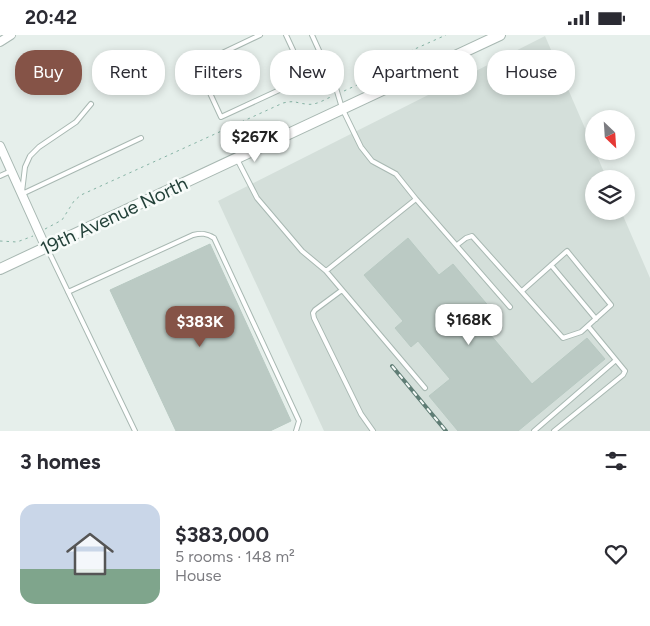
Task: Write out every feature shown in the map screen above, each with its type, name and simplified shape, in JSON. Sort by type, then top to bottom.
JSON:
[{"type":"street","points":[[0,42],[11,35]]},
{"type":"street","name":"19th Avenue North","points":[[0,269],[500,35]]},
{"type":"street","points":[[0,146],[46,248]]},
{"type":"lane","points":[[260,35],[197,65],[221,117],[270,95]]},
{"type":"lane","points":[[286,35],[293,50]]},
{"type":"lane","points":[[312,35],[319,50]]},
{"type":"lane","points":[[339,95],[342,108],[365,154],[372,161],[396,174],[510,307]]},
{"type":"lane","points":[[22,194],[25,167],[30,156],[39,147],[76,122],[91,104]]},
{"type":"lane","points":[[22,194],[141,138]]},
{"type":"lane","points":[[236,158],[257,198],[302,251],[326,271],[425,388]]},
{"type":"lane","points":[[0,176],[11,171]]},
{"type":"lane","points":[[326,271],[416,199]]},
{"type":"lane","points":[[68,292],[193,235],[201,233],[210,235],[214,238],[299,421],[296,431]]},
{"type":"lane","points":[[457,245],[472,236],[563,338],[581,332],[611,305],[567,251],[522,291]]},
{"type":"lane","points":[[46,248],[135,431]]},
{"type":"lane","points":[[551,265],[596,319]]},
{"type":"lane","points":[[342,290],[315,310],[314,318],[361,414],[373,431]]},
{"type":"lane","points":[[554,431],[623,375],[625,371],[588,326]]},
{"type":"lane","points":[[534,431],[616,361]]},
{"type":"path","points":[[344,90],[357,85],[377,67],[446,35]]},
{"type":"path","points":[[0,241],[17,242],[39,233],[62,220],[74,201],[90,191],[282,103],[294,101],[307,105],[334,95]]},
{"type":"shaded area","points":[[545,36],[551,50],[517,50]]},
{"type":"shaded area","points":[[487,65],[487,95],[571,95],[585,128],[585,160],[599,160],[603,170],[585,170],[585,220],[625,220],[650,278],[650,431],[324,431],[218,201],[428,95],[477,95],[477,70]]},
{"type":"building","points":[[408,238],[439,275],[453,264],[502,322],[489,333],[532,384],[587,338],[605,359],[518,431],[458,431],[429,396],[450,379],[418,341],[411,347],[395,328],[403,321],[364,275]]},
{"type":"building","points":[[210,244],[291,421],[270,431],[176,431],[110,290]]},
{"type":"railway","points":[[392,366],[446,431]]}]
